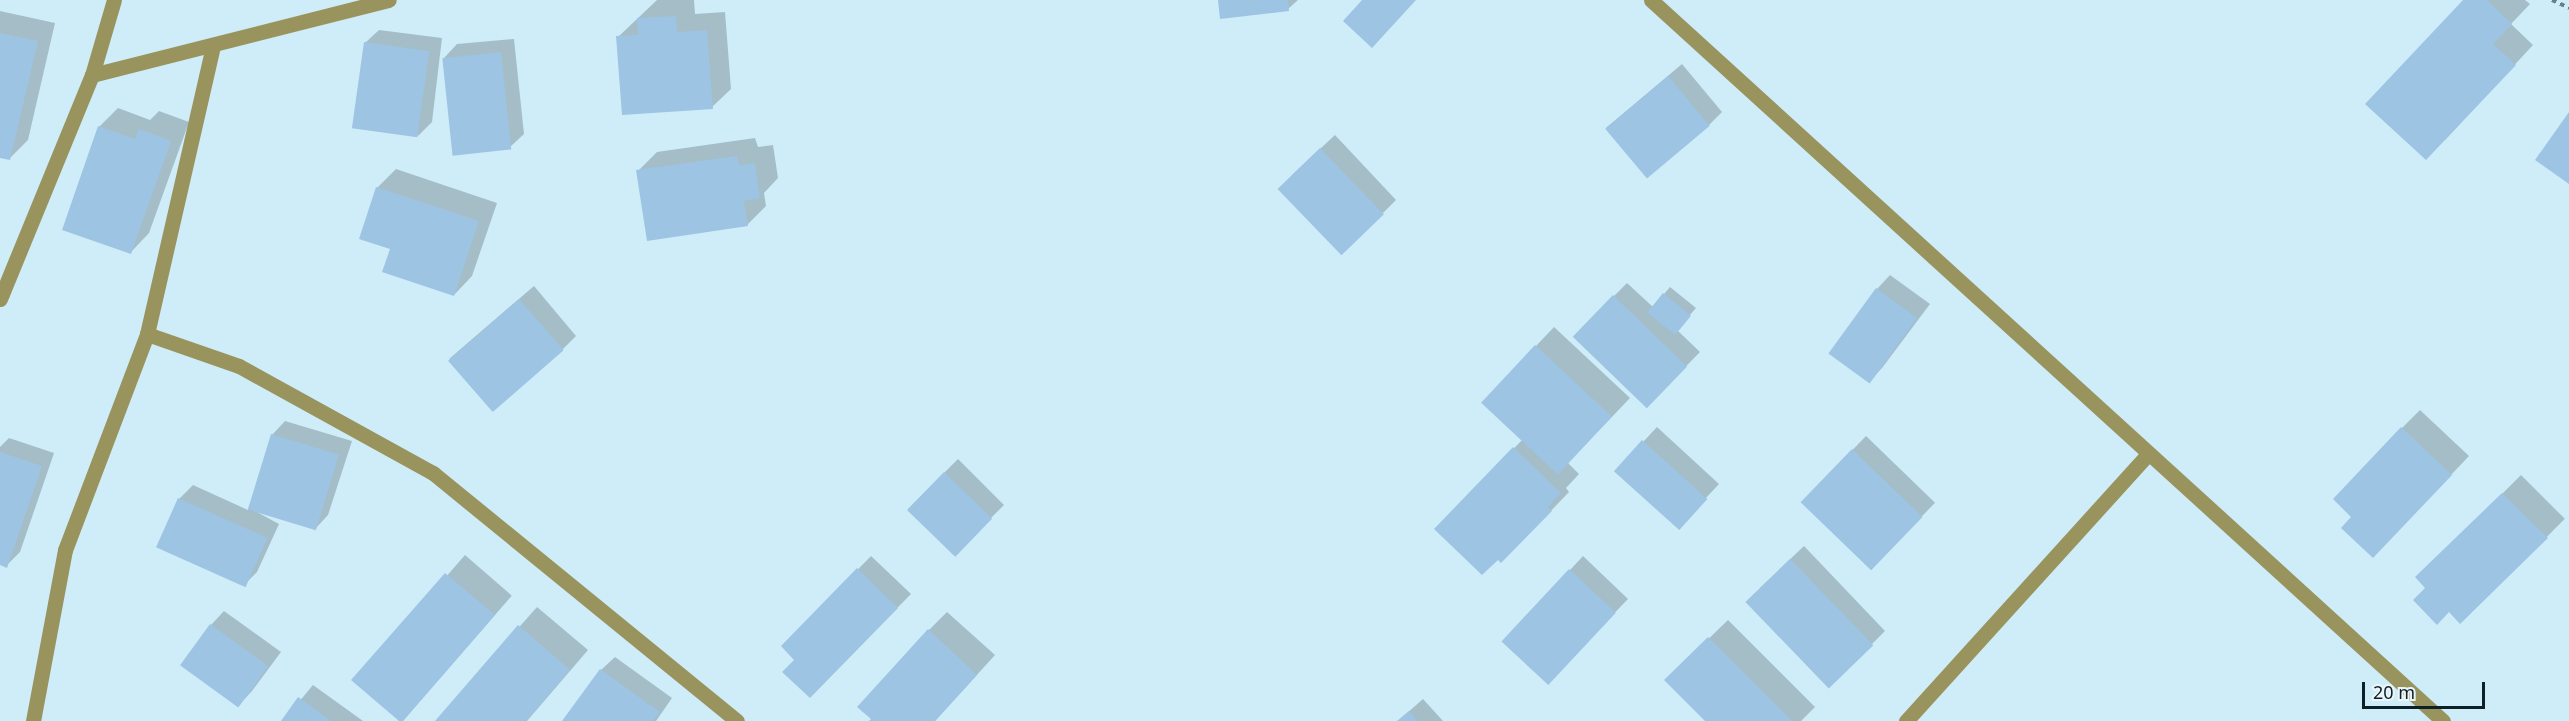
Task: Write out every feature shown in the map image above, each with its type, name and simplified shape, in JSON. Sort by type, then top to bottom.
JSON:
[{"type":"street","points":[[0,299],[92,75],[114,0]]},
{"type":"street","points":[[92,75],[389,0]]},
{"type":"street","points":[[1651,0],[2443,721]]},
{"type":"street","points":[[33,721],[65,550],[147,334],[213,45]]},
{"type":"street","points":[[147,334],[239,366],[433,473],[737,721]]},
{"type":"street","points":[[1906,721],[2148,454]]},
{"type":"path","points":[[2552,0],[2569,8]]},
{"type":"building","points":[[1218,0],[1288,0],[1289,11],[1220,19]]},
{"type":"building","points":[[1362,0],[1416,0],[1372,48],[1343,21]]},
{"type":"building","points":[[2463,0],[2487,0],[2512,24],[2493,44],[2516,65],[2426,160],[2365,104]]},
{"type":"building","points":[[676,16],[677,32],[707,30],[713,109],[622,115],[616,36],[638,35],[637,18]]},
{"type":"building","points":[[0,33],[38,41],[10,160],[0,158]]},
{"type":"building","points":[[364,42],[429,51],[417,137],[352,128]]},
{"type":"building","points":[[501,52],[511,149],[453,156],[442,58]]},
{"type":"building","points":[[1668,76],[1710,126],[1647,179],[1605,129]]},
{"type":"building","points":[[2569,112],[2569,184],[2535,160]]},
{"type":"building","points":[[98,126],[135,139],[139,129],[171,141],[131,254],[62,230]]},
{"type":"building","points":[[1320,148],[1384,214],[1341,255],[1278,189]]},
{"type":"building","points":[[737,156],[739,165],[755,163],[760,198],[744,201],[748,226],[647,241],[636,170]]},
{"type":"building","points":[[376,187],[479,221],[454,296],[382,272],[390,249],[359,239]]},
{"type":"building","points":[[1876,288],[1917,318],[1870,384],[1828,354]]},
{"type":"building","points":[[1663,293],[1691,316],[1675,335],[1647,312]]},
{"type":"building","points":[[1613,295],[1687,367],[1647,408],[1573,337]]},
{"type":"building","points":[[519,299],[564,350],[493,412],[448,361]]},
{"type":"building","points":[[1535,345],[1612,417],[1558,474],[1481,403]]},
{"type":"building","points":[[2401,427],[2452,475],[2373,558],[2341,528],[2351,517],[2333,499]]},
{"type":"building","points":[[271,434],[339,455],[316,530],[248,510]]},
{"type":"building","points":[[1642,440],[1707,499],[1679,530],[1614,471]]},
{"type":"building","points":[[1513,447],[1561,493],[1548,507],[1552,511],[1501,563],[1498,560],[1482,575],[1434,529]]},
{"type":"building","points":[[1852,449],[1922,517],[1871,570],[1801,502]]},
{"type":"building","points":[[0,452],[42,466],[7,568],[0,565]]},
{"type":"building","points":[[944,472],[992,519],[955,557],[907,510]]},
{"type":"building","points":[[2502,493],[2548,538],[2460,624],[2449,612],[2437,625],[2413,600],[2425,588],[2415,577]]},
{"type":"building","points":[[178,498],[268,538],[246,587],[156,547]]},
{"type":"building","points":[[1790,559],[1873,645],[1829,688],[1745,602]]},
{"type":"building","points":[[857,568],[898,608],[810,698],[782,672],[794,660],[781,646]]},
{"type":"building","points":[[1569,569],[1616,613],[1548,685],[1501,641]]},
{"type":"building","points":[[445,573],[495,615],[403,721],[399,721],[351,680]]},
{"type":"building","points":[[210,624],[268,666],[238,708],[180,665]]},
{"type":"building","points":[[518,625],[570,670],[526,721],[435,721]]},
{"type":"building","points":[[928,629],[977,675],[935,721],[869,721],[871,719],[857,707]]},
{"type":"building","points":[[1708,637],[1792,721],[1705,721],[1664,680]]},
{"type":"building","points":[[600,669],[660,712],[653,721],[562,721]]},
{"type":"building","points":[[298,697],[331,721],[281,721]]},
{"type":"building","points":[[1409,711],[1418,721],[1397,721]]}]
